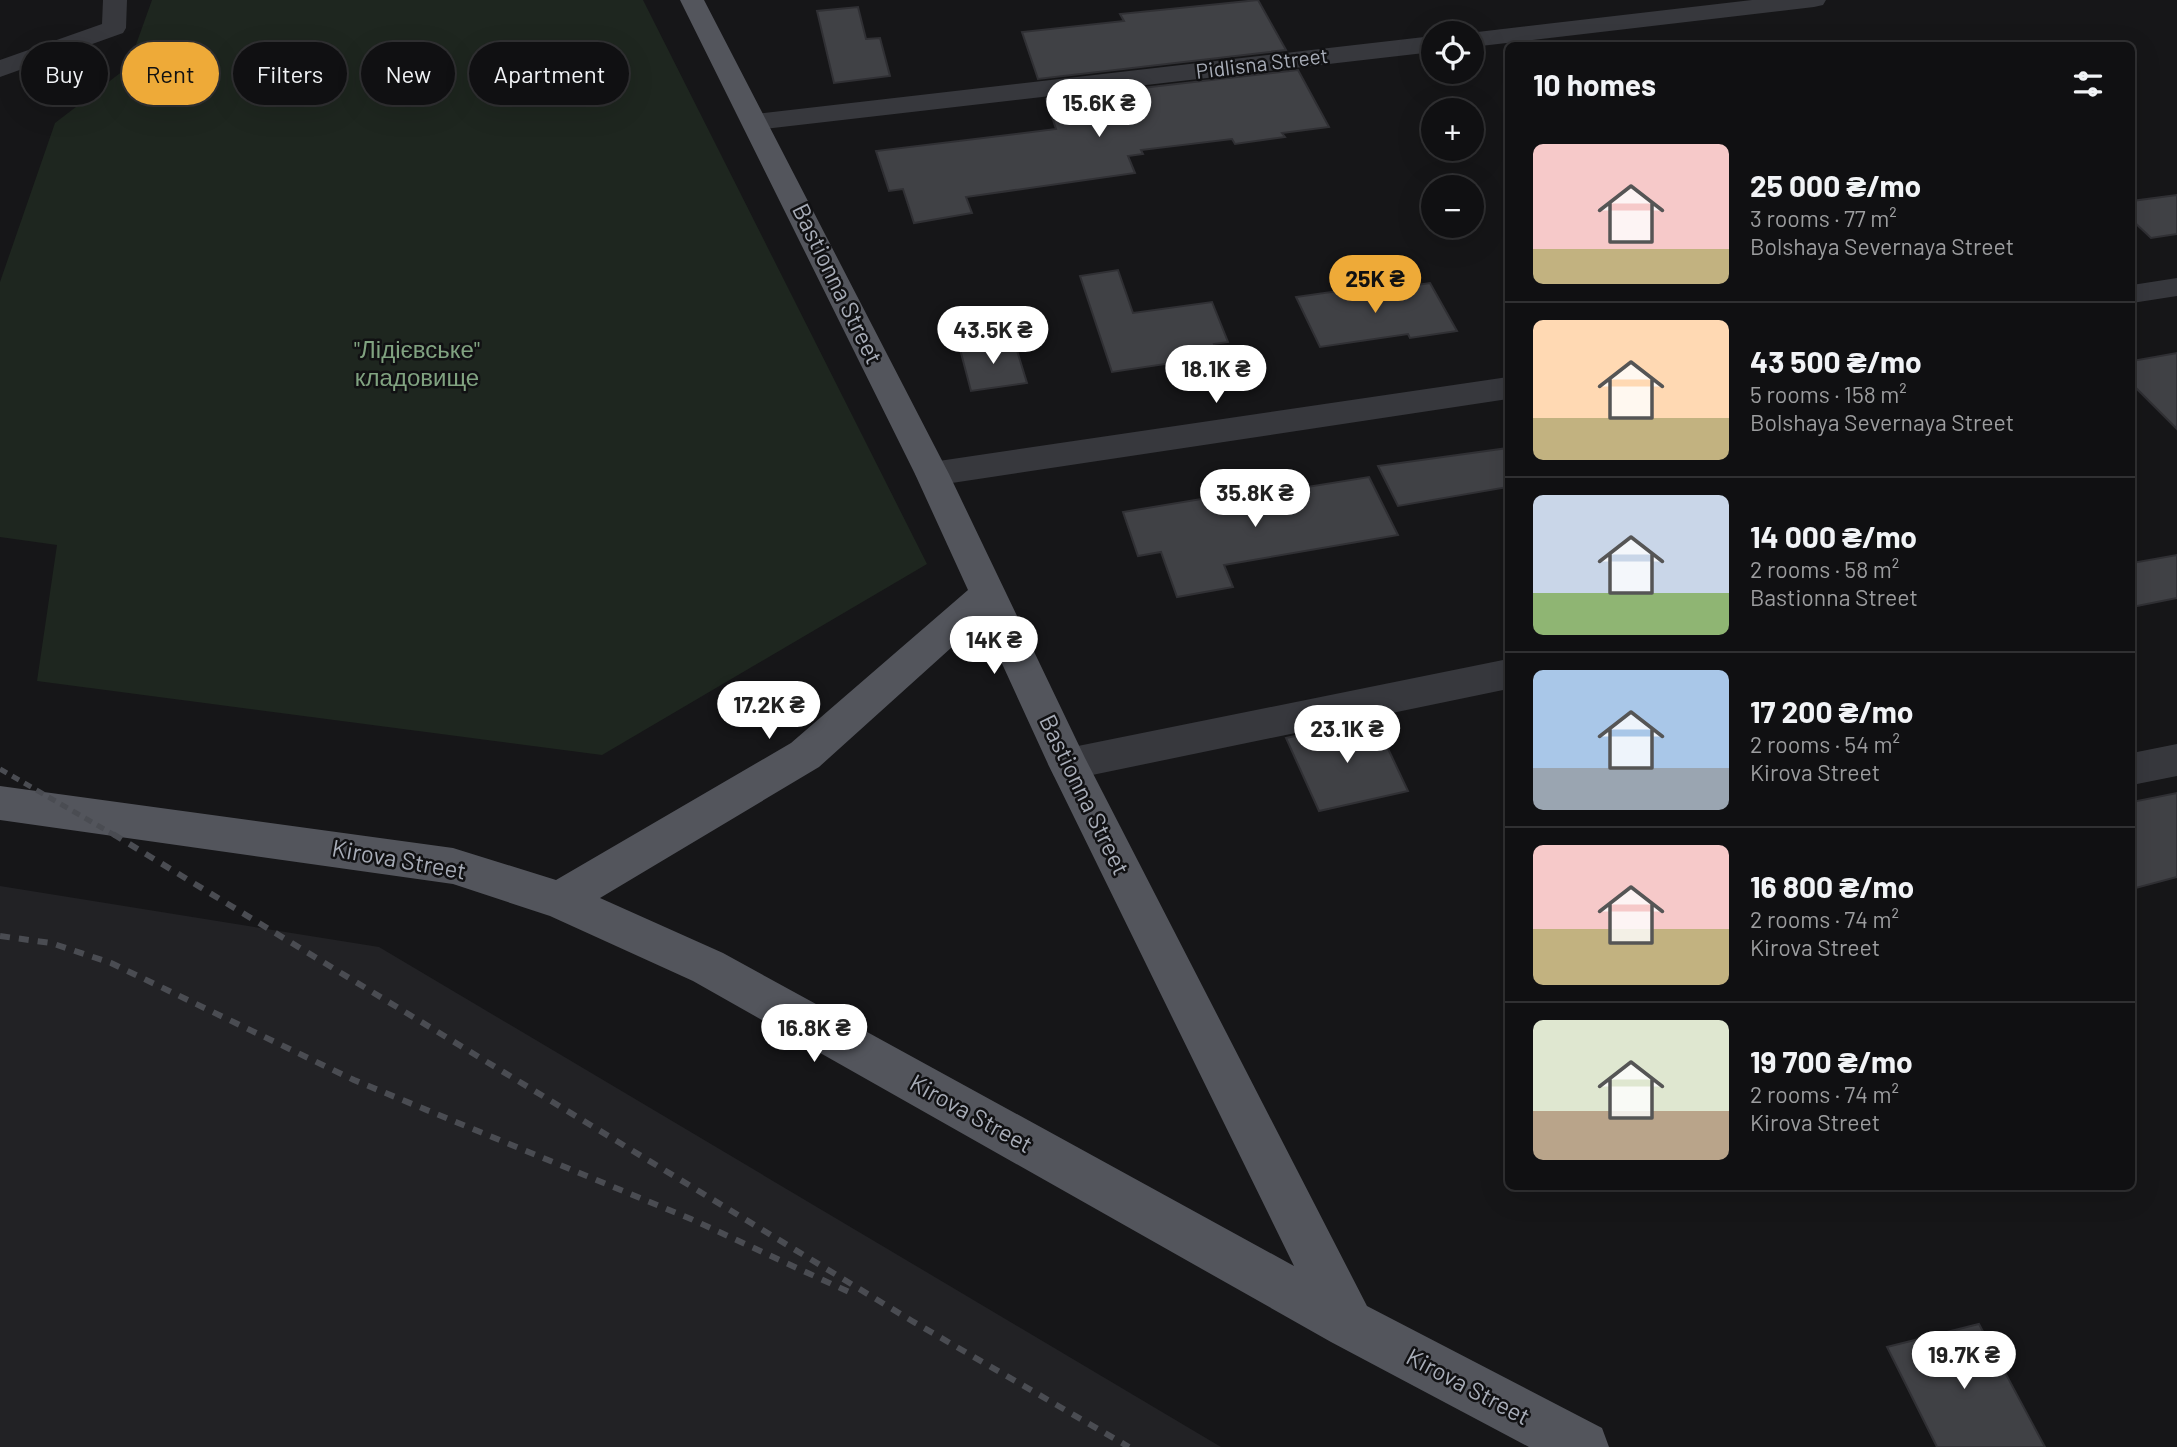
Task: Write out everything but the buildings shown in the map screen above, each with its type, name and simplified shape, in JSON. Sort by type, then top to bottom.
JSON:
[{"type":"main road","name":"Bastionna Street","points":[[692,0],[932,474],[1068,764],[1349,1324]]},
{"type":"main road","points":[[560,900],[805,755],[987,594]]},
{"type":"main road","name":"Kirova Street","points":[[0,803],[453,866],[560,900],[708,967],[1349,1324],[1583,1447]]},
{"type":"street","points":[[0,69],[114,28],[115,0]]},
{"type":"street","points":[[1484,39],[1814,0]]},
{"type":"street","name":"Pidlisna Street","points":[[756,122],[1421,45]]},
{"type":"street","points":[[2135,294],[2177,287]]},
{"type":"street","points":[[932,474],[1505,388]]},
{"type":"street","points":[[1068,764],[1505,675]]},
{"type":"street","points":[[2135,768],[2177,760]]},
{"type":"shaded area","points":[[0,886],[379,947],[1221,1447],[0,1447]]},
{"type":"green space","name":"\"Лідієвське\" кладовище","points":[[152,0],[643,0],[927,564],[602,755],[37,681],[57,545],[0,537],[0,282],[55,123],[78,105],[108,105],[108,82],[122,72],[122,105],[219,105],[219,42],[137,42]]},
{"type":"railway","points":[[0,769],[116,836]]},
{"type":"railway","points":[[113,834],[912,1321],[1129,1447]]},
{"type":"railway","points":[[0,936],[51,943],[111,963],[354,1080],[691,1219],[849,1292]]}]
